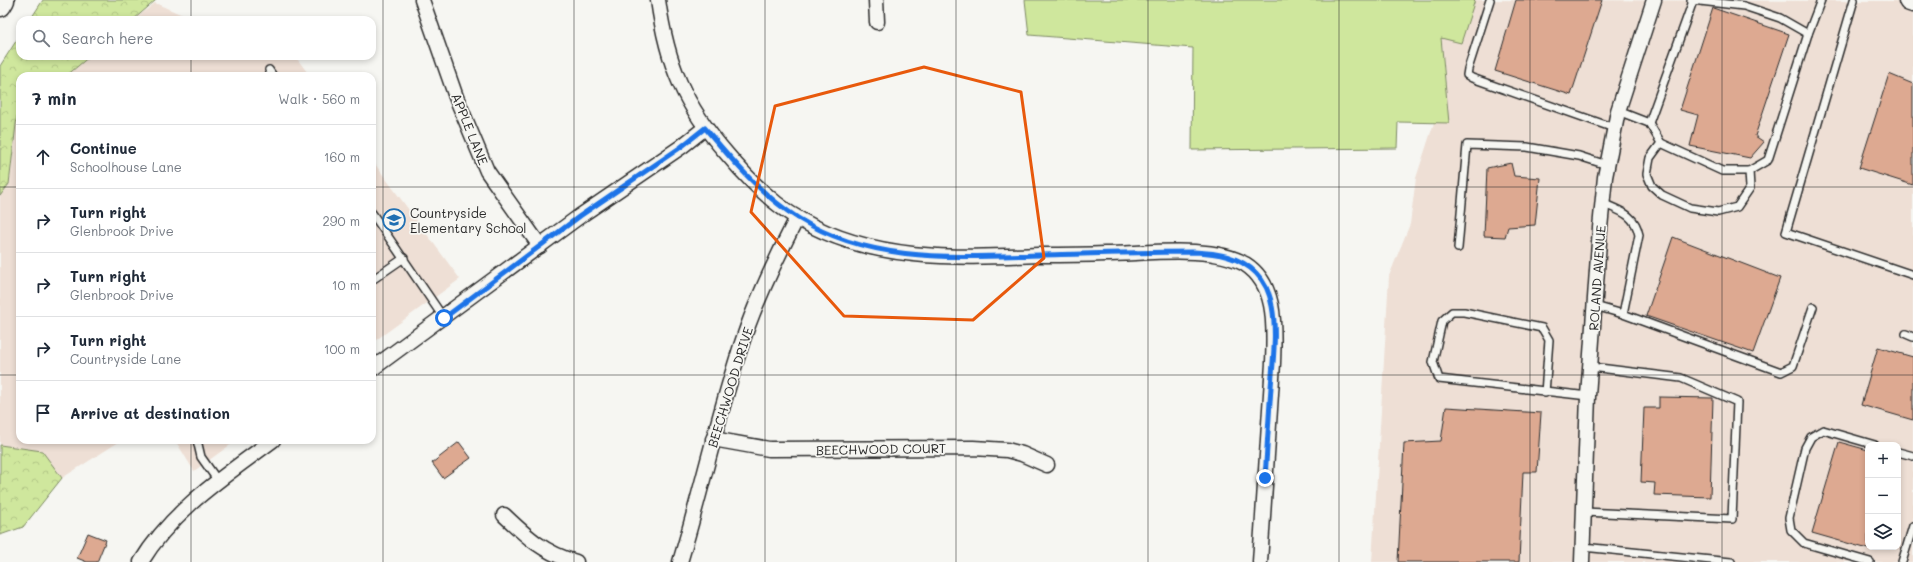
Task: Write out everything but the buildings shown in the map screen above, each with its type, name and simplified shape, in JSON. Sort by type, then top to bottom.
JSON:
[{"type":"main road","points":[[0,5],[3,0]]},
{"type":"street","name":"APPLE LANE","points":[[422,0],[456,97],[487,171],[540,246]]},
{"type":"street","points":[[658,0],[671,63],[686,98],[705,128],[746,176],[773,200],[797,218],[819,230],[854,243],[913,255],[996,257],[1173,252],[1214,253],[1231,257],[1245,264],[1256,274],[1264,284],[1272,305],[1274,347],[1260,562]]},
{"type":"street","points":[[876,0],[877,22]]},
{"type":"street","name":"ROLAND AVENUE","points":[[1582,562],[1588,396],[1602,203],[1607,165],[1618,111],[1654,0]]},
{"type":"street","points":[[376,366],[444,318],[595,205],[681,147],[705,128]]},
{"type":"street","name":"BEECHWOOD DRIVE","points":[[680,562],[747,328],[780,252],[797,218]]},
{"type":"street","name":"BEECHWOOD COURT","points":[[714,439],[769,449],[973,448],[1007,450],[1047,465]]},
{"type":"street","points":[[141,562],[158,537],[196,498],[269,444]]},
{"type":"street","points":[[504,515],[530,540],[542,548],[576,562]]},
{"type":"lane","points":[[1490,0],[1468,69],[1468,75],[1472,78],[1614,128]]},
{"type":"lane","points":[[1649,123],[1692,0],[1744,6],[1780,18],[1808,34]]},
{"type":"lane","points":[[1618,111],[1649,123],[1661,143],[1722,171],[1749,172],[1768,160],[1808,34],[1821,0]]},
{"type":"lane","points":[[1854,0],[1786,232],[1913,275]]},
{"type":"lane","points":[[1661,143],[1650,158],[1647,174],[1652,186],[1662,195],[1690,208],[1718,212],[1737,207],[1750,188],[1749,172]]},
{"type":"lane","points":[[1458,248],[1467,146],[1527,147],[1579,156],[1607,165]]},
{"type":"lane","points":[[1602,203],[1632,218],[1637,226],[1639,234],[1623,314]]},
{"type":"lane","points":[[376,219],[444,318]]},
{"type":"lane","points":[[376,277],[404,258]]},
{"type":"lane","points":[[1595,306],[1623,314],[1781,372],[1793,366],[1813,307]]},
{"type":"lane","points":[[1545,393],[1549,340],[1542,328],[1464,312],[1452,312],[1442,322],[1433,362],[1440,379],[1545,393],[1588,396]]},
{"type":"lane","points":[[1584,512],[1732,519],[1737,402],[1681,378],[1591,367]]},
{"type":"lane","points":[[1865,442],[1823,430],[1811,437],[1805,448],[1788,518],[1791,530],[1804,543],[1870,562]]},
{"type":"lane","points":[[198,444],[201,457],[218,481]]},
{"type":"lane","points":[[1901,453],[1913,456]]},
{"type":"lane","points":[[1902,562],[1913,526]]},
{"type":"lane","points":[[1583,547],[1731,562]]},
{"type":"highlighted area","points":[[924,67],[1021,92],[1044,258],[973,320],[844,316],[751,212],[775,106]]},
{"type":"shaded area","points":[[1473,0],[1913,1],[1913,562],[1372,562],[1389,276],[1410,224],[1416,178],[1446,86],[1441,38]]},
{"type":"shaded area","points":[[155,3],[185,16],[138,16]]},
{"type":"shaded area","points":[[85,60],[298,60],[307,72],[71,72]]},
{"type":"shaded area","points":[[16,124],[16,444],[116,444],[62,478],[42,451],[0,445],[0,196],[9,184]]},
{"type":"shaded area","name":"Countryside Elementary School","points":[[376,165],[460,279],[376,340]]},
{"type":"shaded area","points":[[177,444],[231,444],[194,471]]},
{"type":"green space","points":[[43,0],[156,0],[138,16],[33,16]]},
{"type":"green space","points":[[1025,0],[1475,0],[1461,43],[1441,38],[1449,123],[1398,122],[1397,148],[1192,150],[1193,48],[1029,35]]},
{"type":"green space","points":[[16,41],[16,60],[85,60],[71,72],[16,72],[16,124],[9,184],[0,196],[0,66]]},
{"type":"green space","points":[[0,445],[42,451],[62,478],[23,527],[0,535]]},
{"type":"place","name":"Countryside Elementary School","points":[[394,220]]},
{"type":"route","points":[[444,318],[522,258],[595,205],[681,147],[705,128],[746,176],[773,200],[797,218],[819,230],[854,243],[913,255],[954,257],[1173,252],[1214,253],[1231,257],[1245,264],[1264,284],[1272,305],[1273,363],[1265,478]]}]
